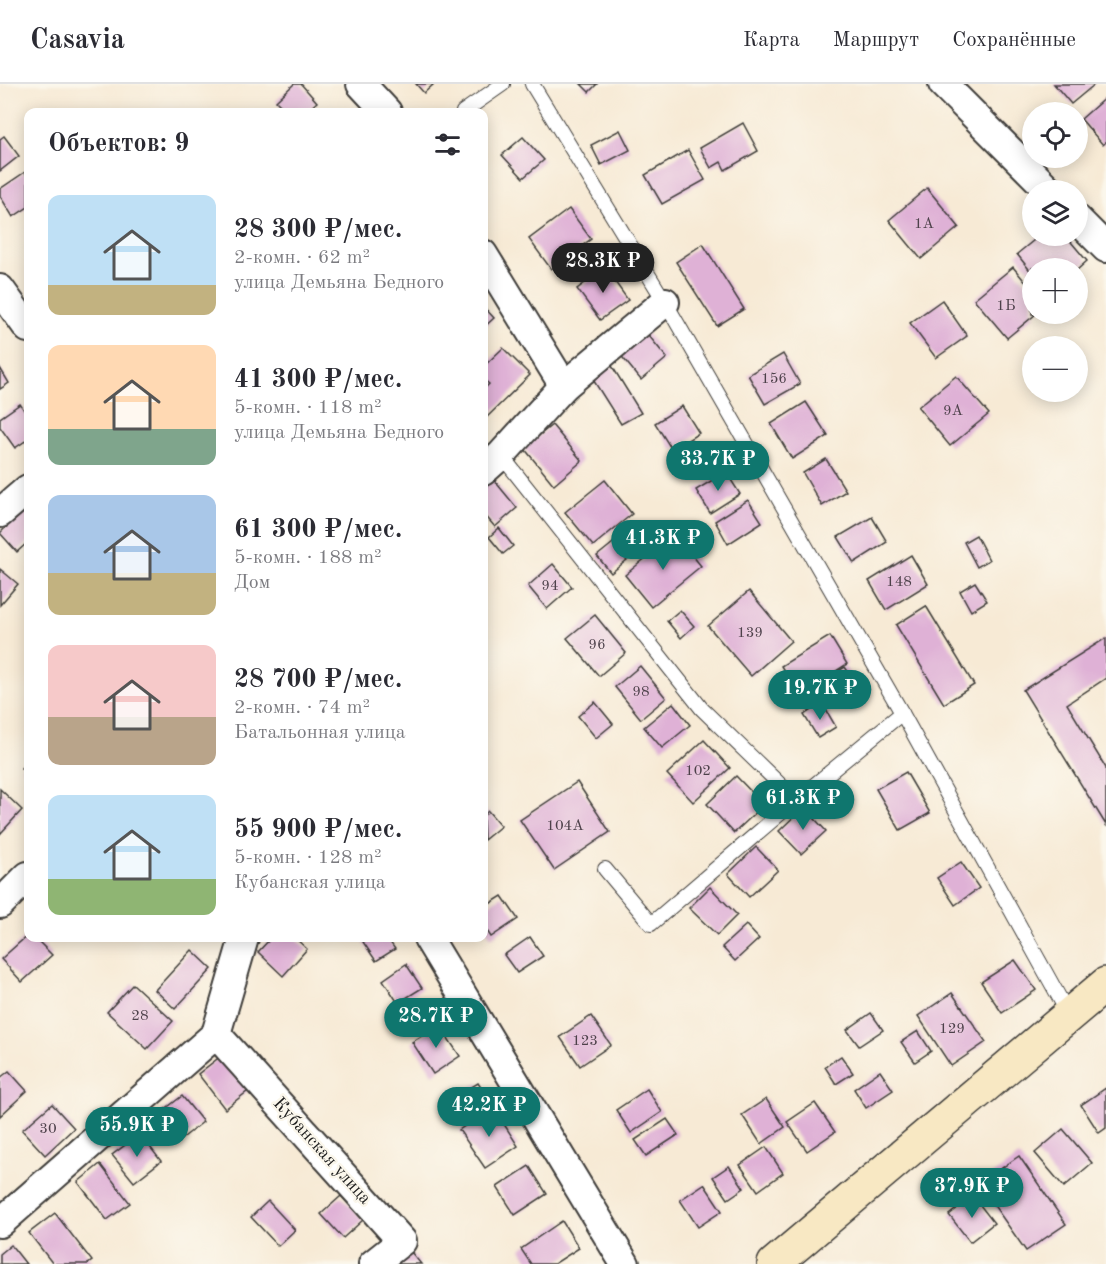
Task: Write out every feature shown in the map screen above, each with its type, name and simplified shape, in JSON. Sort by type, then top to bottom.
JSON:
[{"type":"main road","points":[[774,1264],[1106,984]]},
{"type":"street","points":[[362,84],[383,108]]},
{"type":"street","points":[[943,84],[1039,180]]},
{"type":"street","points":[[1088,230],[1106,248]]},
{"type":"street","points":[[488,262],[564,386]]},
{"type":"street","points":[[0,288],[24,322]]},
{"type":"street","points":[[492,463],[564,386],[665,302]]},
{"type":"street","points":[[0,513],[24,492]]},
{"type":"street","points":[[0,904],[24,880]]},
{"type":"street","points":[[0,1223],[216,1034],[243,942]]},
{"type":"street","points":[[430,942],[625,1264]]},
{"type":"street","name":"Кубанская улица","points":[[216,1034],[402,1241],[373,1264]]},
{"type":"lane","points":[[469,108],[503,84]]},
{"type":"lane","points":[[532,84],[665,302],[902,713],[1069,1015]]},
{"type":"lane","points":[[492,463],[702,709],[796,800]]},
{"type":"lane","points":[[605,869],[651,924],[902,713]]},
{"type":"building","points":[[294,84],[301,84],[317,102],[310,108],[283,108],[276,101]]},
{"type":"building","points":[[416,84],[434,84],[424,93]]},
{"type":"building","points":[[581,84],[597,84],[589,92]]},
{"type":"building","points":[[1054,84],[1095,84],[1073,102],[1069,102]]},
{"type":"building","points":[[1106,97],[1106,142],[1103,145],[1088,127],[1088,113]]},
{"type":"building","points":[[743,123],[758,151],[725,170],[721,162],[711,168],[700,148]]},
{"type":"building","points":[[620,130],[630,150],[601,165],[591,145]]},
{"type":"building","points":[[4,136],[19,156],[0,171],[0,139]]},
{"type":"building","points":[[523,137],[544,160],[523,178],[502,155]]},
{"type":"building","points":[[688,150],[705,180],[662,204],[645,175]]},
{"type":"building","points":[[24,173],[24,210],[13,217],[0,196],[0,189]]},
{"type":"building","points":[[927,188],[959,227],[921,259],[889,220]]},
{"type":"building","points":[[569,209],[591,239],[551,269],[529,239]]},
{"type":"building","points":[[703,244],[744,309],[717,326],[676,262]]},
{"type":"building","points":[[1027,246],[1074,246],[1084,258],[1022,258],[1022,260],[1017,254]]},
{"type":"building","points":[[1013,267],[1022,278],[1022,324],[1024,324],[1007,338],[974,299]]},
{"type":"building","points":[[605,268],[628,300],[600,320],[577,289]]},
{"type":"building","points":[[942,300],[967,336],[936,358],[910,323]]},
{"type":"building","points":[[488,311],[494,318],[488,323]]},
{"type":"building","points":[[645,331],[667,358],[641,380],[619,353]]},
{"type":"building","points":[[503,348],[530,375],[488,416],[489,384],[488,362]]},
{"type":"building","points":[[783,354],[800,384],[765,404],[748,375]]},
{"type":"building","points":[[612,366],[641,413],[621,424],[592,378]]},
{"type":"building","points":[[0,368],[9,383],[0,389]]},
{"type":"building","points":[[956,376],[989,414],[950,446],[918,407]]},
{"type":"building","points":[[806,402],[828,436],[792,459],[771,424]]},
{"type":"building","points":[[20,404],[24,410],[24,442],[15,448],[0,427],[0,418]]},
{"type":"building","points":[[682,406],[699,433],[672,450],[655,423]]},
{"type":"building","points":[[552,425],[582,461],[554,485],[524,448]]},
{"type":"building","points":[[826,459],[846,491],[822,506],[803,473]]},
{"type":"building","points":[[726,472],[740,494],[710,513],[696,490]]},
{"type":"building","points":[[493,479],[517,508],[495,527],[488,519],[488,483]]},
{"type":"building","points":[[605,480],[632,514],[593,546],[565,512]]},
{"type":"building","points":[[748,500],[762,522],[728,544],[715,521]]},
{"type":"building","points":[[24,510],[24,546],[17,552],[0,533]]},
{"type":"building","points":[[872,517],[887,542],[854,563],[838,537]]},
{"type":"building","points":[[499,528],[513,546],[503,554],[489,537]]},
{"type":"building","points":[[675,534],[701,566],[651,607],[625,575]]},
{"type":"building","points":[[976,535],[989,560],[977,567],[964,542]]},
{"type":"building","points":[[618,539],[632,556],[611,573],[597,556]]},
{"type":"building","points":[[911,555],[928,584],[886,610],[869,581]]},
{"type":"building","points":[[553,564],[572,587],[547,609],[528,586]]},
{"type":"building","points":[[0,569],[18,584],[0,605]]},
{"type":"building","points":[[975,582],[987,601],[971,611],[960,591]]},
{"type":"building","points":[[749,591],[791,641],[751,676],[708,626]]},
{"type":"building","points":[[926,606],[974,685],[944,704],[896,625]]},
{"type":"building","points":[[680,610],[694,626],[681,638],[667,621]]},
{"type":"building","points":[[595,615],[626,653],[599,676],[567,638]]},
{"type":"building","points":[[830,636],[847,664],[799,695],[781,666]]},
{"type":"building","points":[[1106,638],[1106,678],[1067,704],[1106,768],[1106,825],[1023,690]]},
{"type":"building","points":[[640,666],[666,698],[641,719],[615,687]]},
{"type":"building","points":[[845,667],[857,685],[828,703],[817,685]]},
{"type":"building","points":[[595,702],[613,724],[596,738],[578,716]]},
{"type":"building","points":[[673,703],[690,725],[662,748],[644,727]]},
{"type":"building","points":[[822,703],[836,727],[818,738],[804,715]]},
{"type":"building","points":[[704,740],[730,768],[693,802],[667,774]]},
{"type":"building","points":[[906,772],[930,813],[900,830],[876,789]]},
{"type":"building","points":[[736,776],[764,805],[734,833],[707,804]]},
{"type":"building","points":[[577,782],[610,832],[554,870],[520,820]]},
{"type":"building","points":[[0,789],[22,810],[0,834]]},
{"type":"building","points":[[804,807],[826,831],[801,854],[779,831]]},
{"type":"building","points":[[488,811],[501,826],[488,837]]},
{"type":"building","points":[[756,847],[778,870],[749,897],[728,874]]},
{"type":"building","points":[[961,862],[979,888],[955,905],[937,878]]},
{"type":"building","points":[[710,887],[737,915],[717,935],[689,908]]},
{"type":"building","points":[[502,896],[518,919],[491,937],[488,932],[488,905]]},
{"type":"building","points":[[746,925],[759,939],[735,961],[722,947]]},
{"type":"building","points":[[530,937],[543,956],[517,973],[504,955]]},
{"type":"building","points":[[24,939],[24,942],[39,942],[52,955],[22,982],[1,959]]},
{"type":"building","points":[[267,942],[299,942],[307,949],[283,976],[258,952]]},
{"type":"building","points":[[363,942],[390,942],[395,949],[376,961]]},
{"type":"building","points":[[192,950],[212,969],[175,1009],[155,990]]},
{"type":"building","points":[[1015,960],[1036,990],[1002,1013],[981,982]]},
{"type":"building","points":[[406,964],[422,988],[398,1003],[383,980]]},
{"type":"building","points":[[133,984],[173,1021],[147,1049],[107,1012]]},
{"type":"building","points":[[952,993],[986,1042],[951,1066],[918,1016]]},
{"type":"building","points":[[871,1013],[883,1030],[859,1046],[847,1030]]},
{"type":"building","points":[[591,1016],[611,1045],[580,1066],[560,1037]]},
{"type":"building","points":[[439,1025],[460,1056],[433,1074],[412,1042]]},
{"type":"building","points":[[918,1031],[931,1051],[915,1062],[901,1042]]},
{"type":"building","points":[[221,1056],[248,1091],[225,1109],[198,1074]]},
{"type":"building","points":[[841,1056],[853,1073],[836,1084],[825,1067]]},
{"type":"building","points":[[9,1071],[27,1091],[0,1116],[0,1078]]},
{"type":"building","points":[[880,1071],[893,1090],[866,1108],[854,1089]]},
{"type":"building","points":[[478,1083],[488,1098],[467,1112],[457,1096]]},
{"type":"building","points":[[1106,1088],[1106,1128],[1099,1133],[1081,1105]]},
{"type":"building","points":[[647,1089],[662,1112],[631,1133],[616,1110]]},
{"type":"building","points":[[182,1096],[203,1122],[175,1144],[155,1117]]},
{"type":"building","points":[[766,1099],[785,1127],[761,1144],[742,1115]]},
{"type":"building","points":[[815,1103],[835,1132],[807,1151],[787,1122]]},
{"type":"building","points":[[52,1104],[74,1128],[45,1155],[22,1130]]},
{"type":"building","points":[[493,1107],[518,1146],[485,1168],[459,1130]]},
{"type":"building","points":[[667,1119],[678,1135],[646,1156],[635,1140]]},
{"type":"building","points":[[1063,1129],[1092,1163],[1064,1187],[1035,1153]]},
{"type":"building","points":[[140,1134],[161,1161],[134,1182],[112,1155]]},
{"type":"building","points":[[766,1147],[783,1173],[758,1191],[740,1165]]},
{"type":"building","points":[[1019,1156],[1066,1224],[1026,1251],[979,1184]]},
{"type":"building","points":[[100,1164],[130,1203],[107,1220],[78,1182]]},
{"type":"building","points":[[529,1166],[547,1194],[515,1215],[497,1187]]},
{"type":"building","points":[[729,1166],[744,1188],[728,1199],[713,1177]]},
{"type":"building","points":[[704,1184],[722,1211],[698,1227],[680,1200]]},
{"type":"building","points":[[341,1196],[363,1220],[343,1238],[321,1214]]},
{"type":"building","points":[[973,1196],[994,1223],[970,1242],[949,1215]]},
{"type":"building","points":[[268,1201],[295,1230],[278,1246],[251,1217]]},
{"type":"building","points":[[55,1213],[92,1261],[88,1264],[53,1264],[29,1233]]},
{"type":"building","points":[[562,1221],[579,1248],[554,1264],[531,1264],[521,1249]]},
{"type":"building","points":[[11,1245],[26,1264],[0,1264],[0,1254]]},
{"type":"building","points":[[411,1252],[421,1264],[397,1264]]}]
